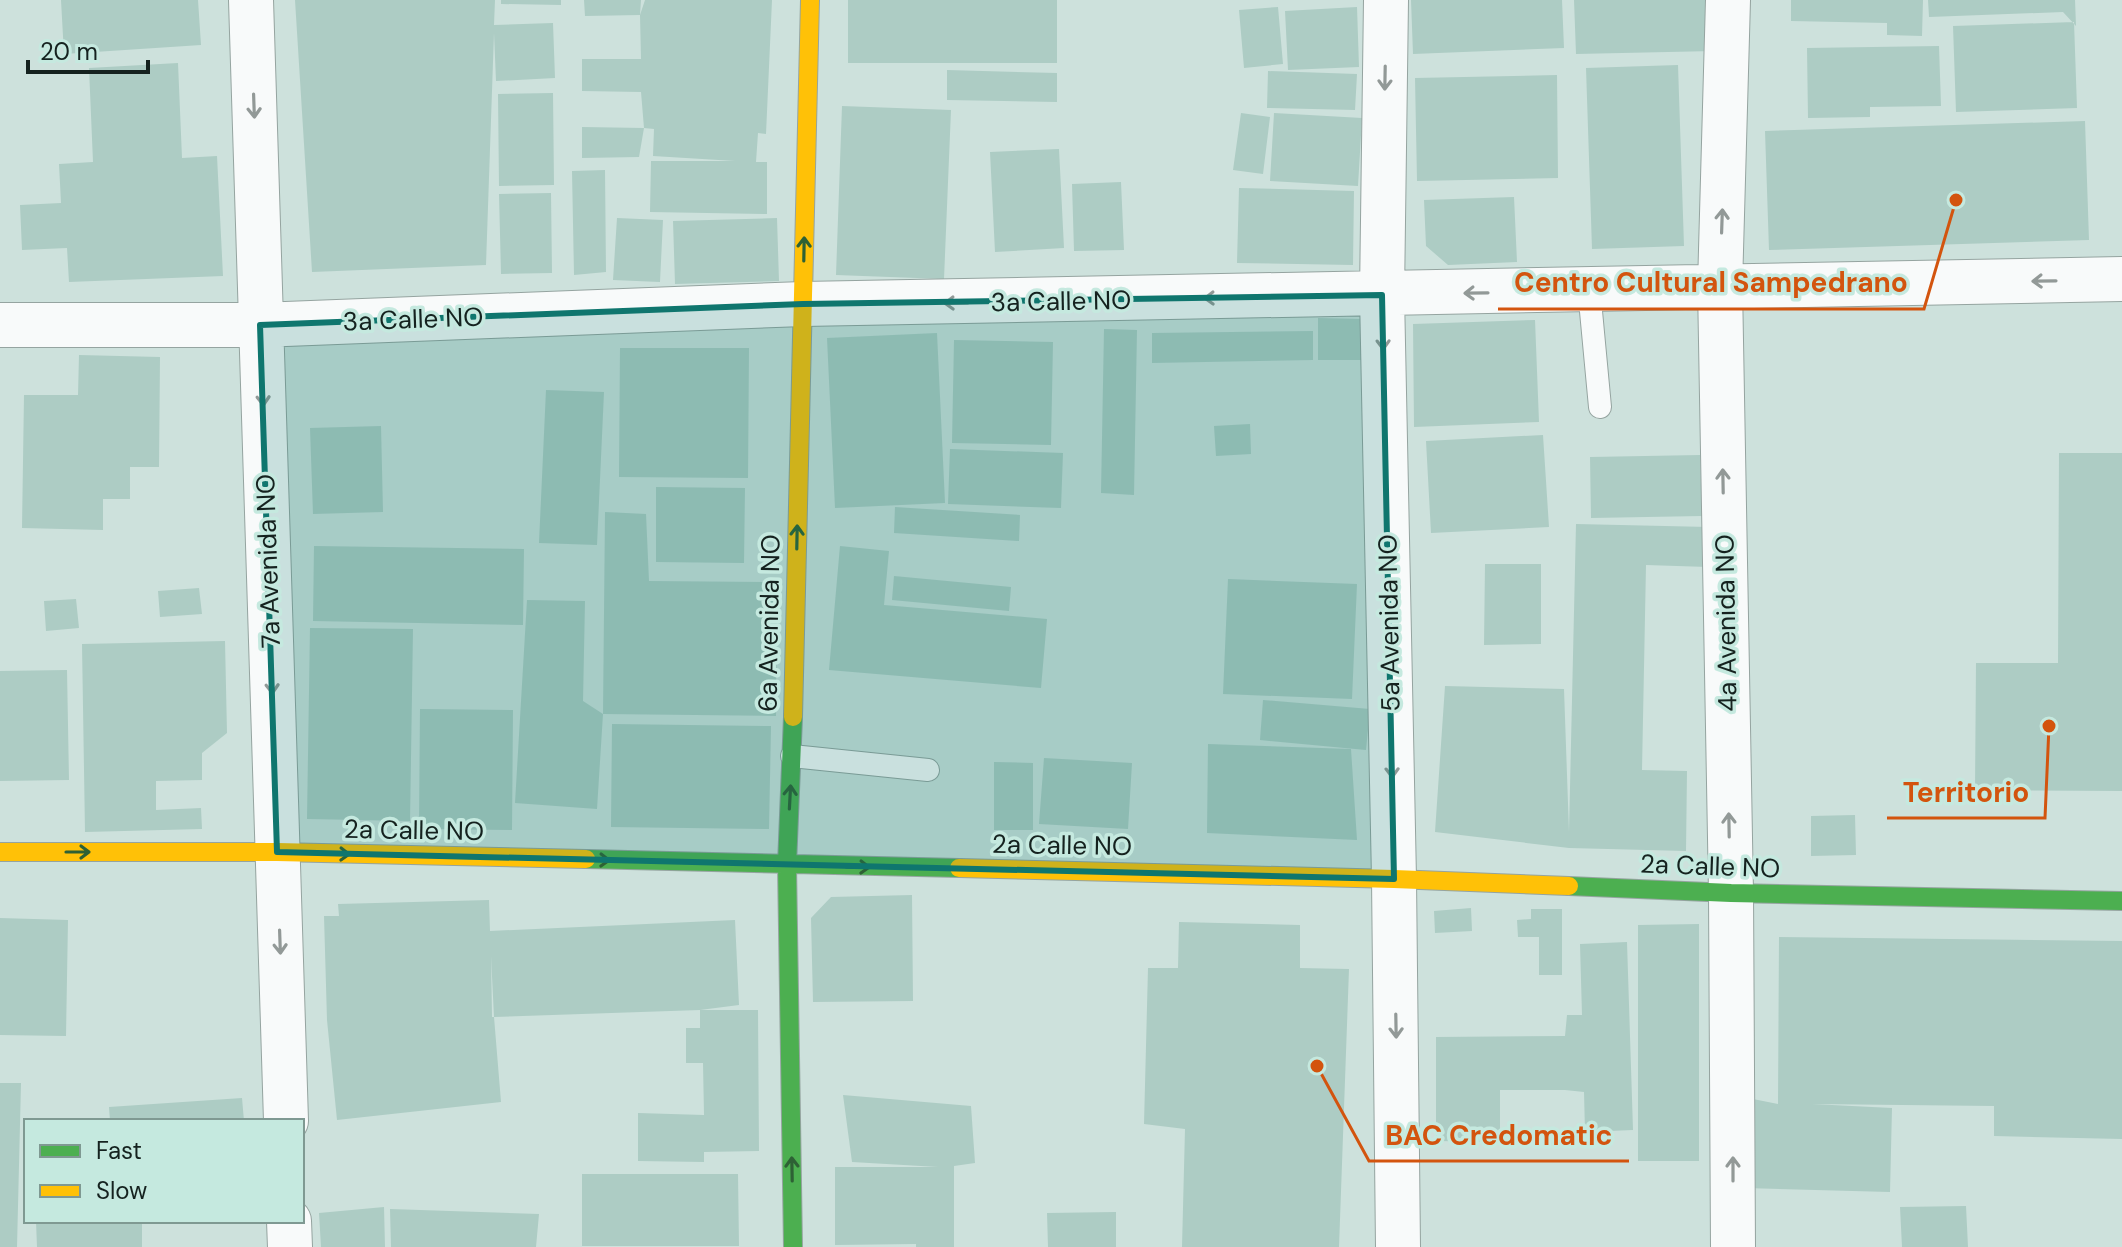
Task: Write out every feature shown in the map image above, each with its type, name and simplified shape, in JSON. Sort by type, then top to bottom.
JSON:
[{"type":"street","name":"7a Avenida NO","points":[[251,0],[286,1119]]},
{"type":"street","name":"6a Avenida NO","points":[[793,1247],[787,865],[810,0]]},
{"type":"street","name":"5a Avenida NO","points":[[1386,0],[1382,295],[1398,1247]]},
{"type":"street","name":"4a Avenida NO","points":[[1728,0],[1720,286],[1731,893],[1733,1247]]},
{"type":"street","name":"3a Calle NO","points":[[0,325],[260,325],[803,304],[2122,279]]},
{"type":"street","name":"2a Calle NO","points":[[0,852],[277,852],[1394,879],[1731,893],[2122,901]]},
{"type":"street","points":[[289,1223],[290,1247]]},
{"type":"lane","points":[[1589,290],[1600,407]]},
{"type":"lane","points":[[792,756],[928,770]]},
{"type":"highlighted area","points":[[1382,295],[1394,879],[277,852],[260,325],[803,304]]},
{"type":"building","points":[[61,0],[198,0],[201,45],[64,54]]},
{"type":"building","points":[[295,0],[495,0],[494,25],[553,23],[555,78],[496,81],[494,33],[486,265],[312,272]]},
{"type":"building","points":[[501,0],[561,0],[561,5],[501,4]]},
{"type":"building","points":[[584,0],[641,0],[640,15],[585,16]]},
{"type":"building","points":[[645,0],[772,0],[766,134],[758,133],[756,162],[767,162],[767,214],[650,212],[651,161],[735,161],[653,156],[654,129],[644,128],[641,92],[582,91],[582,59],[641,59],[640,15]]},
{"type":"building","points":[[848,0],[1057,0],[1057,63],[848,63]]},
{"type":"building","points":[[1411,0],[1562,0],[1564,48],[1413,54]]},
{"type":"building","points":[[1574,0],[1713,0],[1714,51],[1576,54]]},
{"type":"building","points":[[1791,0],[1923,0],[1922,36],[1887,35],[1887,23],[1791,21]]},
{"type":"building","points":[[1928,0],[2075,0],[2076,26],[2063,12],[1929,17]]},
{"type":"building","points":[[1278,7],[1283,64],[1244,68],[1239,10]]},
{"type":"building","points":[[1357,7],[1359,67],[1288,70],[1285,11]]},
{"type":"building","points":[[2074,22],[2077,108],[1956,112],[1953,26]]},
{"type":"building","points":[[1939,46],[1941,106],[1870,107],[1870,117],[1808,118],[1807,48]]},
{"type":"building","points":[[178,63],[182,158],[217,156],[223,276],[69,282],[67,248],[22,250],[20,205],[61,203],[59,164],[93,162],[89,68]]},
{"type":"building","points":[[1678,65],[1684,246],[1592,249],[1586,68]]},
{"type":"building","points":[[947,70],[1057,73],[1057,102],[947,100]]},
{"type":"building","points":[[1268,71],[1357,74],[1355,110],[1267,108]]},
{"type":"building","points":[[1557,75],[1558,178],[1417,181],[1415,78]]},
{"type":"building","points":[[553,93],[554,185],[499,186],[498,94]]},
{"type":"building","points":[[842,106],[951,110],[944,279],[836,275]]},
{"type":"building","points":[[1241,113],[1270,117],[1263,174],[1233,170]]},
{"type":"building","points":[[1274,113],[1362,118],[1358,186],[1270,181]]},
{"type":"building","points":[[2085,121],[2089,240],[1769,250],[1765,131]]},
{"type":"building","points":[[582,127],[644,128],[639,157],[582,158]]},
{"type":"building","points":[[1059,149],[1064,248],[995,252],[990,152]]},
{"type":"building","points":[[605,170],[606,272],[574,275],[572,171]]},
{"type":"building","points":[[1121,182],[1124,250],[1074,251],[1072,184]]},
{"type":"building","points":[[1239,188],[1354,191],[1353,265],[1237,263]]},
{"type":"building","points":[[551,193],[552,273],[501,274],[499,194]]},
{"type":"building","points":[[1514,197],[1517,262],[1448,265],[1426,246],[1424,200]]},
{"type":"building","points":[[617,218],[663,220],[660,282],[613,280]]},
{"type":"building","points":[[777,218],[779,281],[675,284],[673,221]]},
{"type":"building","points":[[1318,318],[1362,319],[1362,360],[1318,360]]},
{"type":"building","points":[[1535,320],[1539,422],[1414,427],[1413,324]]},
{"type":"building","points":[[1104,329],[1137,330],[1134,495],[1101,493]]},
{"type":"building","points":[[1313,331],[1313,360],[1152,363],[1152,333]]},
{"type":"building","points":[[937,333],[945,503],[835,508],[827,338]]},
{"type":"building","points":[[954,340],[1053,342],[1051,445],[952,443]]},
{"type":"building","points":[[620,348],[749,348],[748,478],[619,477]]},
{"type":"building","points":[[79,355],[160,357],[159,467],[130,467],[130,499],[103,499],[103,530],[22,528],[24,395],[78,395]]},
{"type":"building","points":[[546,390],[604,392],[597,545],[539,543]]},
{"type":"building","points":[[1250,424],[1251,454],[1216,456],[1214,426]]},
{"type":"building","points":[[381,426],[383,512],[313,514],[310,428]]},
{"type":"building","points":[[1543,435],[1549,527],[1431,533],[1426,441]]},
{"type":"building","points":[[950,449],[1063,453],[1061,508],[948,504]]},
{"type":"building","points":[[2059,453],[2122,453],[2122,791],[1975,790],[1976,663],[2058,663]]},
{"type":"building","points":[[1700,455],[1702,516],[1591,518],[1590,457]]},
{"type":"building","points":[[656,487],[745,488],[744,563],[656,562]]},
{"type":"building","points":[[895,507],[1020,515],[1019,541],[894,533]]},
{"type":"building","points":[[605,512],[646,514],[649,581],[777,582],[776,716],[603,714]]},
{"type":"building","points":[[1576,524],[1709,527],[1708,567],[1646,565],[1642,770],[1687,771],[1686,851],[1569,848],[1435,832],[1445,686],[1564,689],[1569,832]]},
{"type":"building","points":[[314,546],[524,549],[523,625],[313,621]]},
{"type":"building","points":[[840,546],[889,551],[884,605],[1047,619],[1041,688],[829,670]]},
{"type":"building","points":[[1485,564],[1541,564],[1541,644],[1484,645]]},
{"type":"building","points":[[894,576],[1011,587],[1009,611],[892,600]]},
{"type":"building","points":[[1228,579],[1357,584],[1352,699],[1223,694]]},
{"type":"building","points":[[199,588],[202,614],[160,617],[158,591]]},
{"type":"building","points":[[76,599],[79,628],[46,631],[44,601]]},
{"type":"building","points":[[527,600],[585,601],[583,701],[603,714],[597,809],[515,803]]},
{"type":"building","points":[[310,628],[413,629],[410,821],[307,819]]},
{"type":"building","points":[[225,641],[227,733],[202,753],[202,780],[156,781],[156,810],[201,808],[202,829],[85,832],[82,644]]},
{"type":"building","points":[[67,670],[69,780],[0,781],[0,671]]},
{"type":"building","points":[[1263,700],[1370,709],[1366,750],[1260,740]]},
{"type":"building","points":[[420,709],[513,710],[512,830],[419,829]]},
{"type":"building","points":[[612,724],[771,726],[769,829],[611,827]]},
{"type":"building","points":[[1208,744],[1351,749],[1357,840],[1207,833]]},
{"type":"building","points":[[1044,758],[1132,763],[1128,829],[1039,824]]},
{"type":"building","points":[[994,762],[1033,763],[1033,830],[994,830]]},
{"type":"building","points":[[1855,815],[1856,855],[1811,856],[1811,816]]},
{"type":"building","points":[[912,895],[913,1001],[813,1002],[811,918],[831,897]]},
{"type":"building","points":[[489,900],[490,931],[735,920],[739,1005],[700,1010],[494,1017],[501,1102],[337,1120],[327,1020],[324,916],[339,916],[338,904]],"holes":[[[491,956],[494,1017],[492,1017]]]},
{"type":"building","points":[[1471,908],[1472,931],[1435,933],[1434,911]]},
{"type":"building","points":[[1531,909],[1562,909],[1562,975],[1539,975],[1539,937],[1518,937],[1517,920],[1531,919]]},
{"type":"building","points":[[0,918],[68,920],[66,1036],[0,1035]]},
{"type":"building","points":[[1179,922],[1300,925],[1300,968],[1349,969],[1339,1247],[1182,1247],[1185,1129],[1144,1124],[1148,968],[1178,968]]},
{"type":"building","points":[[1699,924],[1699,1161],[1638,1161],[1638,925]]},
{"type":"building","points":[[1779,937],[2122,941],[2122,1139],[1994,1136],[1994,1106],[1812,1104],[1892,1108],[1890,1192],[1745,1188],[1748,1098],[1778,1104]]},
{"type":"building","points":[[1627,942],[1633,1130],[1585,1132],[1584,1092],[1500,1090],[1500,1142],[1436,1141],[1436,1037],[1565,1036],[1567,1015],[1582,1015],[1580,944]]},
{"type":"building","points":[[700,1010],[758,1010],[759,1151],[704,1152],[704,1162],[638,1161],[638,1113],[704,1115],[703,1063],[686,1063],[686,1028],[700,1028]]},
{"type":"building","points":[[0,1083],[21,1083],[17,1247],[0,1247]]},
{"type":"building","points":[[843,1095],[971,1106],[975,1163],[954,1166],[954,1247],[835,1245],[835,1167],[938,1167],[852,1162]]},
{"type":"building","points":[[242,1098],[244,1119],[110,1119],[109,1107]]},
{"type":"building","points":[[582,1174],[738,1174],[739,1246],[582,1246]]},
{"type":"building","points":[[1966,1206],[1968,1247],[1902,1247],[1900,1207]]},
{"type":"building","points":[[384,1207],[385,1247],[321,1247],[319,1213]]},
{"type":"building","points":[[390,1209],[539,1214],[536,1247],[391,1247]]},
{"type":"building","points":[[1116,1212],[1116,1247],[1048,1247],[1047,1213]]},
{"type":"building","points":[[36,1223],[142,1223],[142,1247],[37,1247]]},
{"type":"traffic: fast","points":[[793,717],[787,865],[793,1247]]},
{"type":"traffic: fast","points":[[586,859],[959,868]]},
{"type":"traffic: fast","points":[[1569,886],[1731,893],[2122,901]]},
{"type":"traffic: slow","points":[[793,717],[810,0]]},
{"type":"traffic: slow","points":[[0,852],[277,852],[586,859]]},
{"type":"traffic: slow","points":[[959,868],[1569,886]]},
{"type":"place","name":"Centro Cultural Sampedrano","points":[[1956,200]]},
{"type":"place","name":"Territorio","points":[[2049,726]]},
{"type":"place","name":"BAC Credomatic","points":[[1317,1066]]}]
